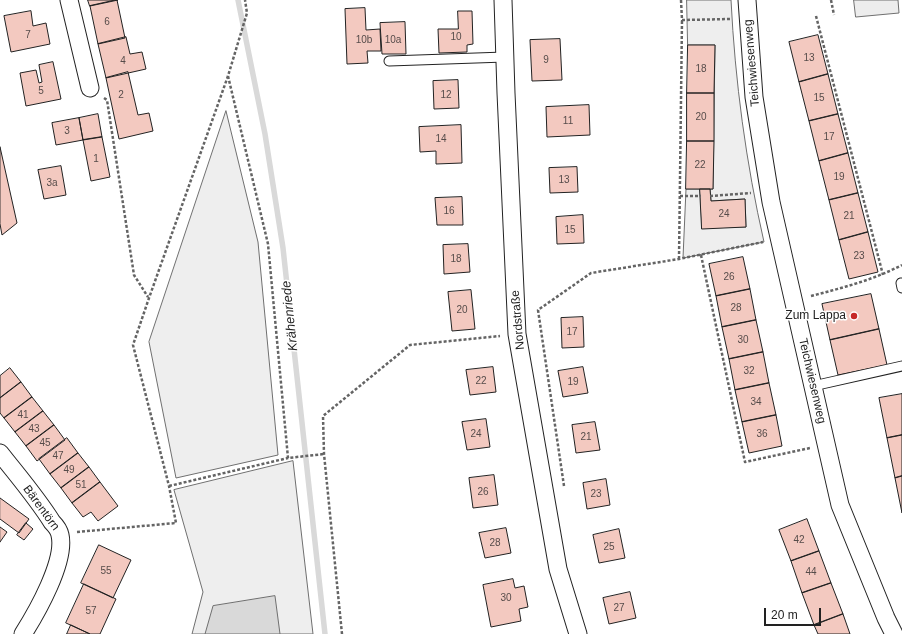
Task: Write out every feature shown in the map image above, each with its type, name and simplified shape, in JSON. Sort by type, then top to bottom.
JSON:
[{"type":"street","points":[[69,0],[90,88]]},
{"type":"street","name":"Nordstraße","points":[[503,0],[518,334],[558,569],[578,634]]},
{"type":"street","name":"Teichwiesenweg","points":[[747,0],[754,97],[771,202],[840,505],[886,618],[894,634]]},
{"type":"street","name":"Bärentörn","points":[[0,453],[47,514],[60,534],[60,554],[50,583],[23,634]]},
{"type":"lane","points":[[389,62],[505,57]]},
{"type":"lane","points":[[813,386],[902,366]]},
{"type":"path","points":[[60,534],[176,523],[169,486],[133,345],[148,298],[228,76],[247,13],[245,0]]},
{"type":"path","points":[[679,259],[681,0]]},
{"type":"path","points":[[831,0],[834,15]]},
{"type":"path","points":[[816,16],[884,274]]},
{"type":"path","points":[[682,20],[732,19]]},
{"type":"path","points":[[228,76],[268,244],[288,458]]},
{"type":"path","points":[[90,88],[107,100],[134,274],[148,298]]},
{"type":"path","points":[[710,196],[754,193]]},
{"type":"path","points":[[680,196],[701,196]]},
{"type":"path","points":[[564,489],[538,310],[591,273],[679,259],[764,242]]},
{"type":"path","points":[[701,255],[745,462],[810,448]]},
{"type":"path","points":[[807,297],[846,287],[884,274],[902,265]]},
{"type":"path","points":[[342,634],[324,454],[323,416],[410,346],[518,334]]},
{"type":"path","points":[[169,486],[288,458],[324,454]]},
{"type":"shaded area","points":[[687,0],[731,0],[735,61],[742,122],[764,242],[683,258],[686,189],[700,189],[702,228],[746,227],[745,199],[711,201],[710,189],[713,189],[715,45],[688,45]]},
{"type":"shaded area","points":[[854,0],[898,0],[899,13],[856,17]]},
{"type":"shaded area","points":[[226,111],[258,242],[278,455],[176,478],[149,342]]},
{"type":"shaded area","points":[[293,461],[313,634],[192,634],[203,592],[174,490]]},
{"type":"shaded area","points":[[275,596],[280,634],[205,634],[213,606]]},
{"type":"building","points":[[88,0],[118,0],[90,6]]},
{"type":"building","points":[[117,0],[125,38],[98,44],[90,6]]},
{"type":"building","points":[[365,8],[366,30],[380,29],[381,51],[367,51],[368,63],[347,64],[345,9]]},
{"type":"building","points":[[31,11],[33,26],[46,23],[50,44],[11,52],[4,16]]},
{"type":"building","points":[[458,11],[472,11],[473,44],[467,45],[467,52],[439,53],[438,29],[458,29]]},
{"type":"building","points":[[405,22],[406,54],[382,54],[380,23]]},
{"type":"building","points":[[818,35],[828,74],[799,82],[789,42]]},
{"type":"building","points":[[126,37],[130,54],[142,52],[146,69],[106,78],[98,44]]},
{"type":"building","points":[[560,39],[562,80],[532,81],[530,40]]},
{"type":"building","points":[[688,45],[715,45],[714,93],[687,93]]},
{"type":"building","points":[[53,62],[61,99],[26,106],[20,73],[36,70],[39,83],[42,82],[39,65]]},
{"type":"building","points":[[128,72],[138,115],[149,113],[153,131],[119,139],[106,78]]},
{"type":"building","points":[[828,74],[838,114],[809,121],[799,82]]},
{"type":"building","points":[[458,80],[459,108],[434,109],[433,81]]},
{"type":"building","points":[[687,93],[714,93],[714,141],[687,141]]},
{"type":"building","points":[[589,105],[590,135],[547,137],[546,107]]},
{"type":"building","points":[[98,114],[102,137],[83,140],[79,118]]},
{"type":"building","points":[[838,114],[848,153],[819,161],[809,121]]},
{"type":"building","points":[[79,118],[83,140],[56,145],[52,123]]},
{"type":"building","points":[[461,125],[462,163],[436,164],[436,151],[420,152],[419,127]]},
{"type":"building","points":[[102,137],[110,177],[91,181],[83,140]]},
{"type":"building","points":[[687,141],[714,141],[713,189],[686,189]]},
{"type":"building","points":[[0,147],[17,223],[2,235],[0,224]]},
{"type":"building","points":[[848,153],[858,193],[829,200],[819,161]]},
{"type":"building","points":[[61,166],[66,195],[44,199],[38,170]]},
{"type":"building","points":[[577,167],[578,192],[550,193],[549,168]]},
{"type":"building","points":[[700,189],[710,189],[711,201],[745,199],[746,227],[702,229]]},
{"type":"building","points":[[858,193],[868,232],[839,240],[829,200]]},
{"type":"building","points":[[462,197],[463,225],[437,225],[435,198]]},
{"type":"building","points":[[583,215],[584,243],[557,244],[556,217]]},
{"type":"building","points":[[868,232],[878,272],[849,279],[839,240]]},
{"type":"building","points":[[468,244],[470,272],[444,274],[443,245]]},
{"type":"building","points":[[743,257],[750,289],[716,296],[709,264]]},
{"type":"building","points":[[750,289],[756,320],[722,327],[716,296]]},
{"type":"building","points":[[471,290],[475,329],[452,331],[448,292]]},
{"type":"building","points":[[871,294],[879,329],[830,340],[822,304]]},
{"type":"building","points":[[583,317],[584,347],[562,348],[561,318]]},
{"type":"building","points":[[756,320],[763,352],[729,359],[722,327]]},
{"type":"building","points":[[879,329],[887,365],[838,375],[830,340]]},
{"type":"building","points":[[763,352],[769,383],[735,390],[729,359]]},
{"type":"building","points":[[493,367],[496,392],[470,395],[466,370]]},
{"type":"building","points":[[583,367],[588,393],[563,397],[558,371]]},
{"type":"building","points":[[10,368],[21,382],[0,398],[0,376]]},
{"type":"building","points":[[21,382],[32,397],[4,418],[0,413],[0,398]]},
{"type":"building","points":[[769,383],[776,415],[742,422],[735,390]]},
{"type":"building","points":[[902,394],[902,435],[887,438],[879,398]]},
{"type":"building","points":[[32,397],[43,411],[15,432],[4,418]]},
{"type":"building","points":[[43,411],[54,425],[26,446],[15,432]]},
{"type":"building","points":[[776,415],[782,446],[749,453],[742,422]]},
{"type":"building","points":[[486,419],[490,447],[467,450],[462,422]]},
{"type":"building","points":[[595,422],[600,450],[576,453],[572,425]]},
{"type":"building","points":[[54,425],[65,440],[37,461],[26,446]]},
{"type":"building","points":[[902,435],[902,476],[895,478],[887,438]]},
{"type":"building","points":[[67,438],[78,453],[50,474],[39,459]]},
{"type":"building","points":[[78,453],[89,467],[61,488],[50,474]]},
{"type":"building","points":[[89,467],[100,482],[72,503],[61,488]]},
{"type":"building","points":[[494,475],[498,505],[473,508],[469,478]]},
{"type":"building","points":[[902,476],[902,513],[895,478]]},
{"type":"building","points":[[606,479],[610,505],[587,509],[583,483]]},
{"type":"building","points":[[100,482],[118,506],[98,521],[91,512],[83,517],[72,503]]},
{"type":"building","points":[[0,498],[29,519],[19,533],[0,519]]},
{"type":"building","points":[[807,519],[819,551],[791,561],[779,530]]},
{"type":"building","points":[[26,523],[33,529],[24,540],[17,535]]},
{"type":"building","points":[[0,527],[7,532],[0,542]]},
{"type":"building","points":[[506,528],[511,553],[485,558],[479,533]]},
{"type":"building","points":[[619,529],[625,558],[599,563],[593,535]]},
{"type":"building","points":[[99,545],[131,560],[113,598],[81,583]]},
{"type":"building","points":[[819,551],[831,583],[802,593],[791,561]]},
{"type":"building","points":[[513,579],[515,588],[524,586],[528,607],[519,609],[521,621],[491,627],[483,585]]},
{"type":"building","points":[[831,583],[843,614],[814,625],[802,593]]},
{"type":"building","points":[[84,584],[116,599],[100,634],[90,634],[66,623]]},
{"type":"building","points":[[630,592],[636,618],[609,624],[603,598]]},
{"type":"building","points":[[843,614],[850,634],[818,634],[814,625]]},
{"type":"building","points":[[71,625],[90,634],[67,634]]},
{"type":"waterway","name":"Krähenriede","points":[[238,0],[265,134],[283,248],[325,634]]},
{"type":"place","name":"Zum Lappa","points":[[854,316]]}]
